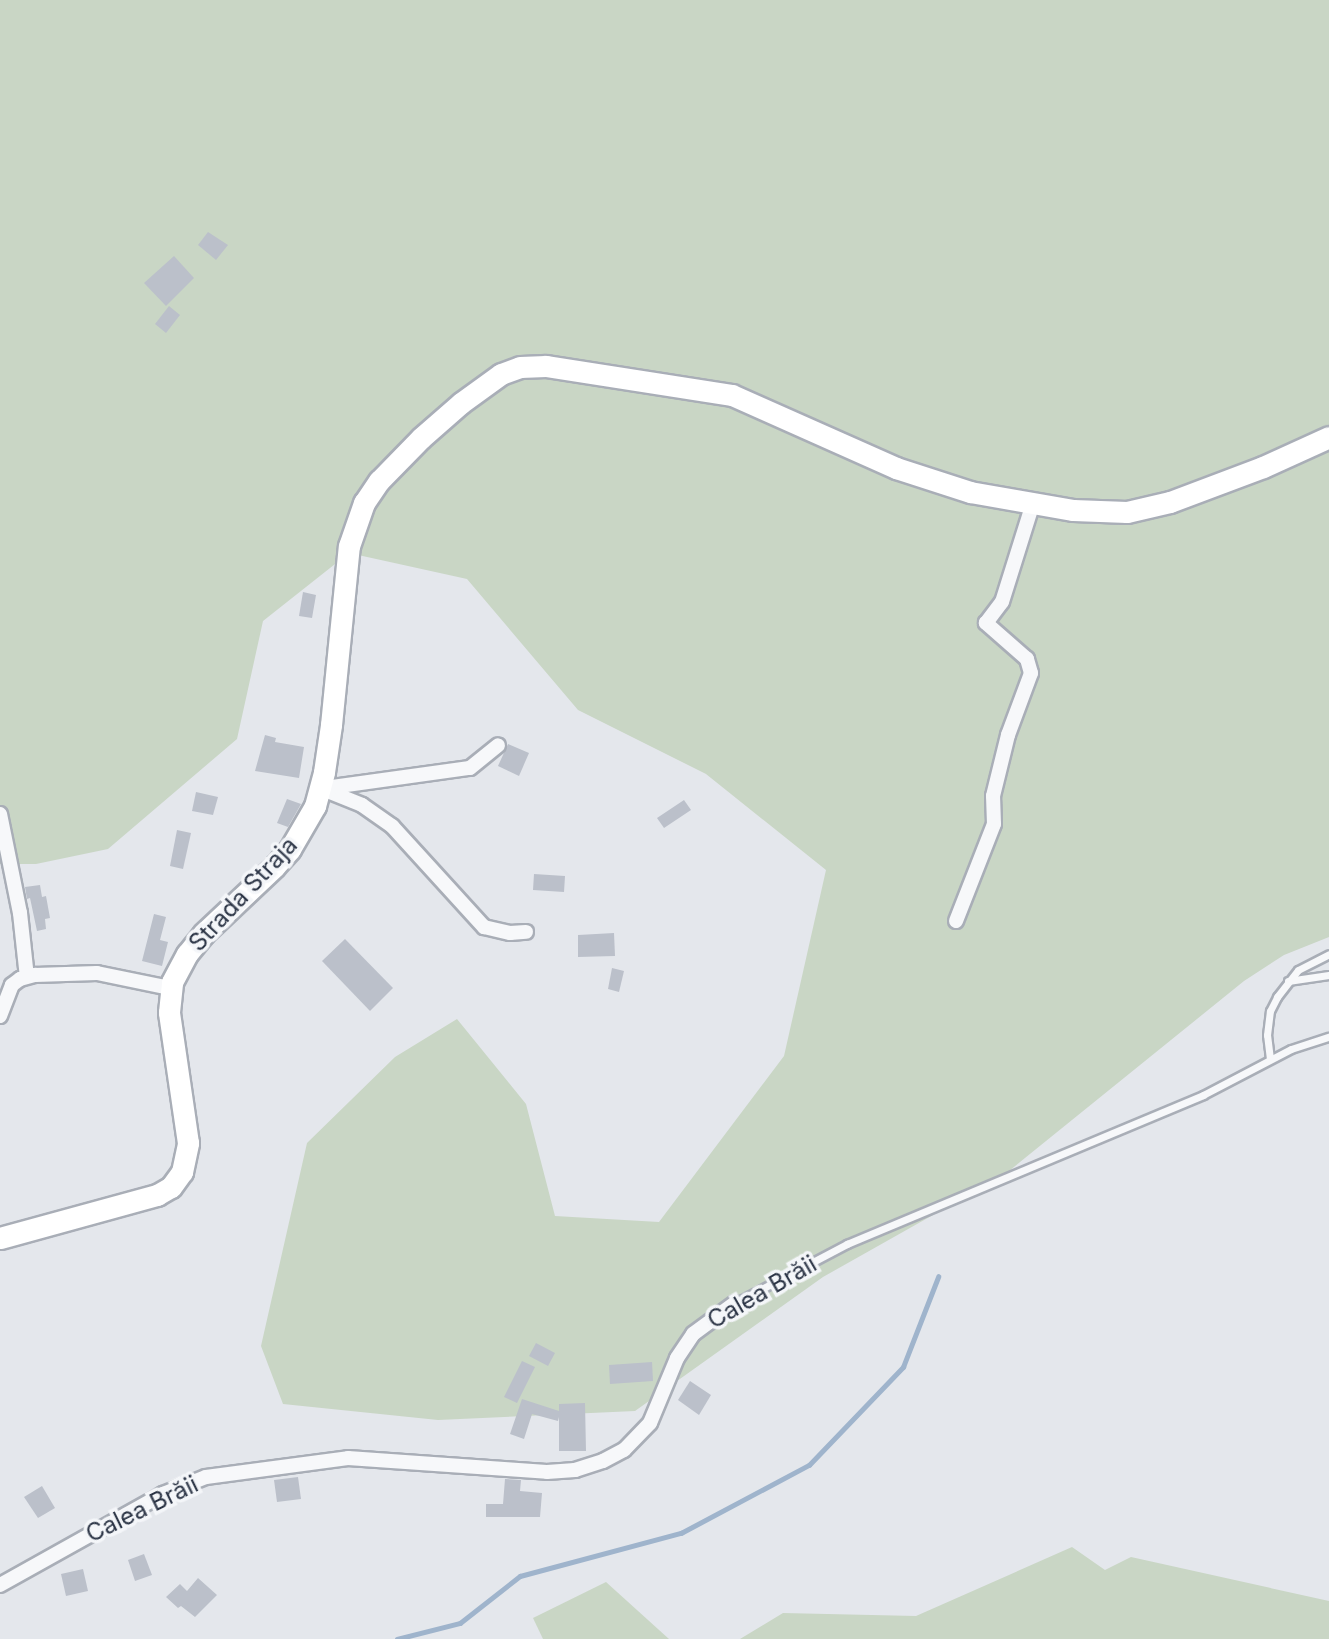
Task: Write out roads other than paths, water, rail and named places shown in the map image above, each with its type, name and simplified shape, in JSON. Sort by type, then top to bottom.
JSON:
[{"type":"main road","name":"Strada Straja","points":[[0,1238],[123,1206],[157,1195],[177,1181],[187,1159],[188,1143],[171,1027],[170,988],[182,961],[203,934],[274,867],[305,826],[320,788],[331,725],[349,545],[359,514],[379,481],[461,403],[501,374],[520,368],[546,366],[732,395],[896,468],[970,492],[1073,510],[1137,510],[1170,502],[1264,467],[1329,437]]},
{"type":"street","points":[[956,921],[994,824],[992,796],[1008,735],[1031,673],[1027,659],[986,623],[1002,602],[1033,503]]},
{"type":"street","points":[[320,788],[470,768],[499,745]]},
{"type":"street","points":[[320,788],[375,812],[407,842],[484,927],[510,933],[526,932]]},
{"type":"street","points":[[0,814],[20,913],[27,977]]},
{"type":"street","points":[[0,1016],[12,985],[27,977],[97,973],[170,988]]},
{"type":"street","name":"Calea Brăii","points":[[0,1585],[163,1494],[205,1477],[348,1458],[547,1472],[575,1469],[603,1461],[624,1450],[650,1423],[677,1358],[693,1334],[735,1303]]},
{"type":"lane","points":[[1270,1059],[1270,1011],[1286,982],[1298,970],[1329,954]]},
{"type":"lane","points":[[1286,982],[1329,975]]},
{"type":"lane","name":"Calea Brăii","points":[[735,1303],[847,1244],[1203,1095],[1270,1059],[1329,1037]]},
{"type":"waterway","points":[[397,1639],[460,1623],[520,1576],[681,1533],[809,1465],[903,1367],[938,1277]]}]
